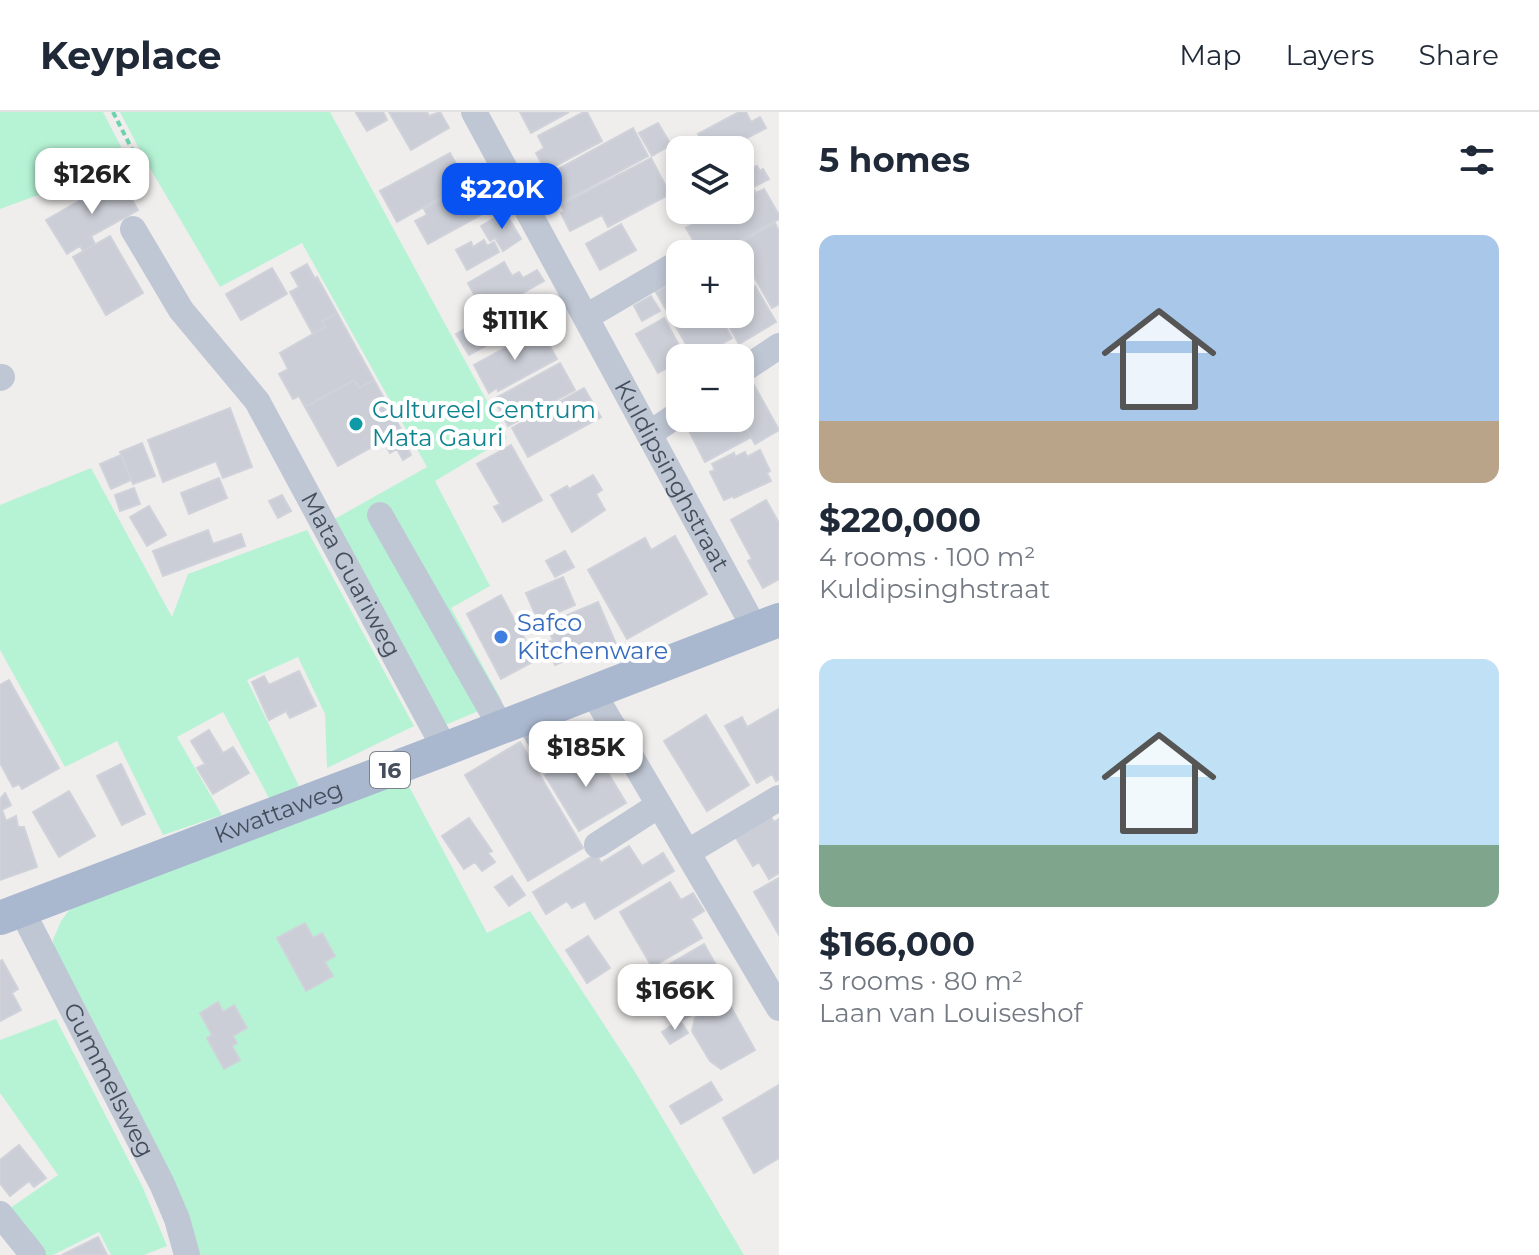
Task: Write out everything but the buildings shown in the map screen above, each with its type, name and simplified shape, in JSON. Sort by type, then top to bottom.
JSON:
[{"type":"main road","name":"Kwattaweg","points":[[11,914],[767,624]]},
{"type":"street","name":"Kuldipsinghstraat","points":[[474,112],[649,434],[767,624]]},
{"type":"street","name":"Mata Guariweg","points":[[133,229],[181,310],[257,401],[445,749]]},
{"type":"street","points":[[586,317],[666,270]]},
{"type":"street","points":[[754,363],[779,346]]},
{"type":"street","points":[[649,434],[666,422]]},
{"type":"street","points":[[380,515],[514,722],[552,758],[555,760],[615,729]]},
{"type":"street","points":[[592,691],[779,1008]]},
{"type":"street","points":[[688,852],[779,798]]},
{"type":"street","points":[[597,845],[659,805]]},
{"type":"street","name":"Gummelsweg","points":[[11,914],[162,1184],[177,1219],[187,1255]]},
{"type":"street","points":[[0,1214],[33,1255]]},
{"type":"path","points":[[113,112],[137,159]]},
{"type":"green space","points":[[0,112],[103,112],[129,162],[0,209]]},
{"type":"green space","points":[[120,112],[330,112],[507,438],[435,481],[490,586],[451,608],[502,701],[443,726],[331,521],[427,467],[302,243],[220,287]]},
{"type":"green space","points":[[91,468],[172,617],[188,574],[307,530],[414,726],[327,768],[325,714],[298,657],[247,680],[299,786],[269,798],[223,712],[177,737],[222,815],[163,835],[117,741],[65,767],[0,650],[0,505]]},
{"type":"green space","points":[[404,777],[487,933],[530,911],[635,1072],[744,1255],[200,1255],[56,961],[53,940],[61,921],[77,900]]},
{"type":"green space","points":[[56,1019],[143,1188],[167,1246],[144,1255],[111,1255],[99,1232],[53,1255],[42,1255],[3,1213],[58,1175],[0,1093],[0,1040]]},
{"type":"place","name":"Cultureel Centrum Mata Gauri","points":[[356,424]]},
{"type":"place","name":"Safco Kitchenware","points":[[501,637]]}]
